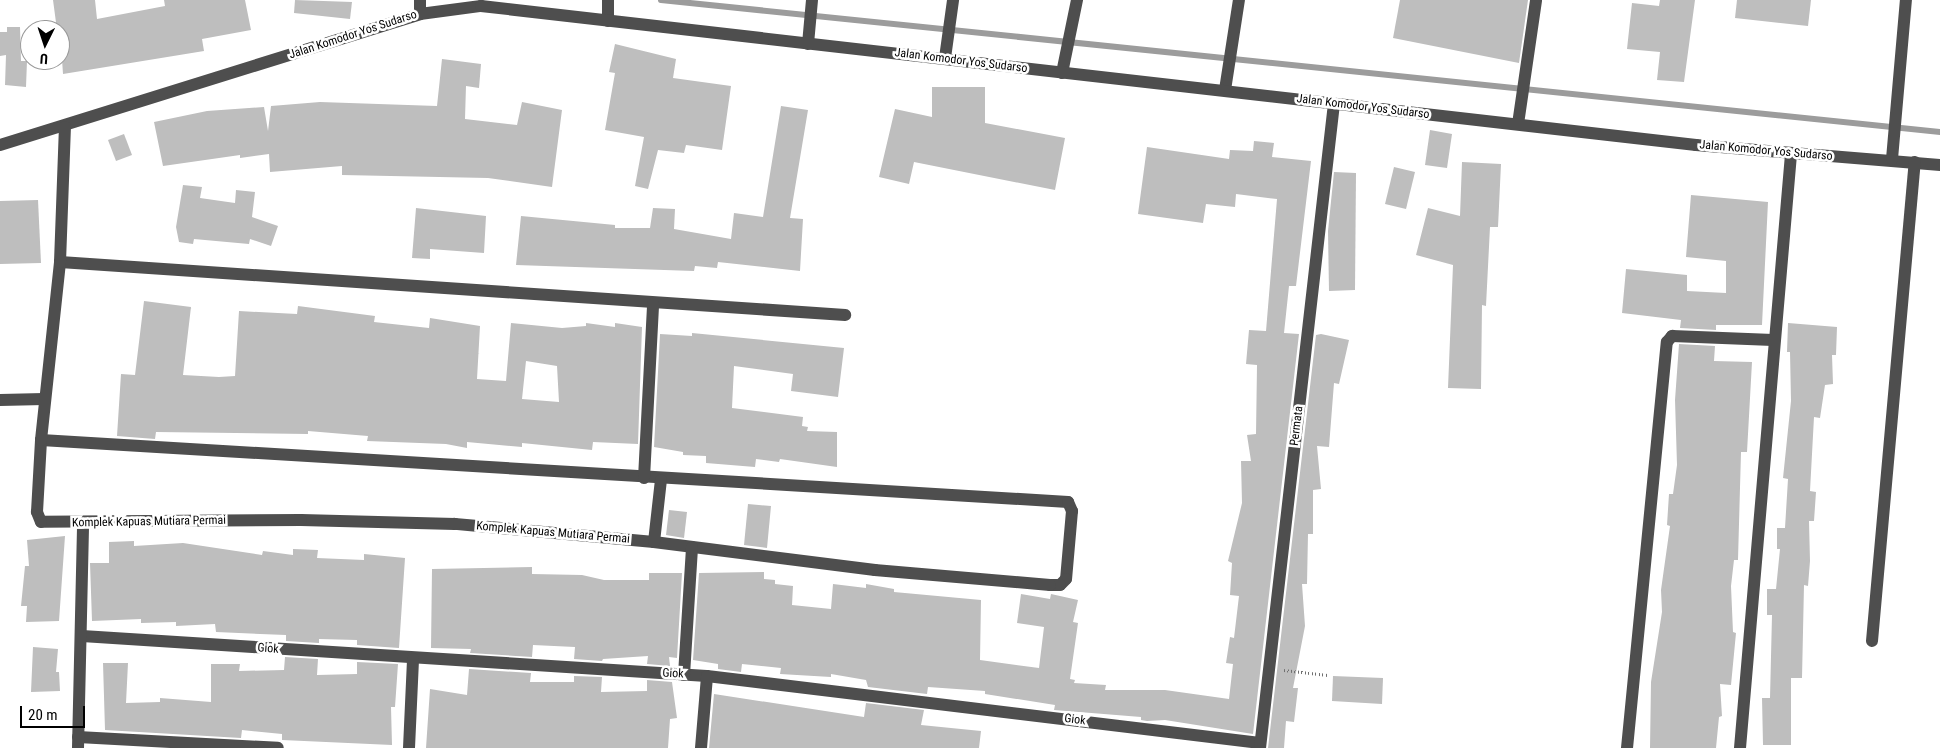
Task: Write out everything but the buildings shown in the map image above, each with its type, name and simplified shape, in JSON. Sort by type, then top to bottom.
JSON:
[{"type":"street","points":[[420,0],[420,14]]},
{"type":"street","points":[[808,44],[812,0]]},
{"type":"street","points":[[945,58],[949,38],[952,0]]},
{"type":"street","points":[[1062,73],[1077,0]]},
{"type":"street","points":[[1225,90],[1232,34],[1239,0]]},
{"type":"street","points":[[1518,124],[1536,0]]},
{"type":"street","points":[[1892,159],[1906,0]]},
{"type":"street","name":"Jalan Komodor Yos Sudarso","points":[[0,145],[65,127],[420,14],[481,6],[608,10],[808,44],[1791,154],[1892,159],[1940,165]]},
{"type":"street","name":"Permata","points":[[1260,745],[1334,104]]},
{"type":"street","name":"Komplek Kapuas Mutiara Permai","points":[[65,127],[60,262],[41,440],[38,518],[41,522],[83,524],[300,520],[436,524],[654,542],[875,570],[1060,585],[1066,579],[1072,511],[1068,502],[661,480]]},
{"type":"street","points":[[1740,748],[1773,340],[1791,154]]},
{"type":"street","points":[[1872,641],[1915,162]]},
{"type":"street","points":[[60,262],[653,304],[845,315]]},
{"type":"street","points":[[644,478],[653,304]]},
{"type":"street","points":[[1627,748],[1667,342],[1672,336],[1773,340]]},
{"type":"street","points":[[0,400],[44,399]]},
{"type":"street","points":[[41,440],[661,480],[654,542]]},
{"type":"street","points":[[83,524],[82,636],[78,742],[278,748]]},
{"type":"street","points":[[684,675],[692,547]]},
{"type":"street","name":"Giok","points":[[82,636],[708,676],[1260,745]]},
{"type":"street","points":[[409,748],[413,658]]},
{"type":"street","points":[[700,748],[708,676]]},
{"type":"path","points":[[1268,668],[1328,675]]},
{"type":"waterway","points":[[661,0],[1940,132]]}]
